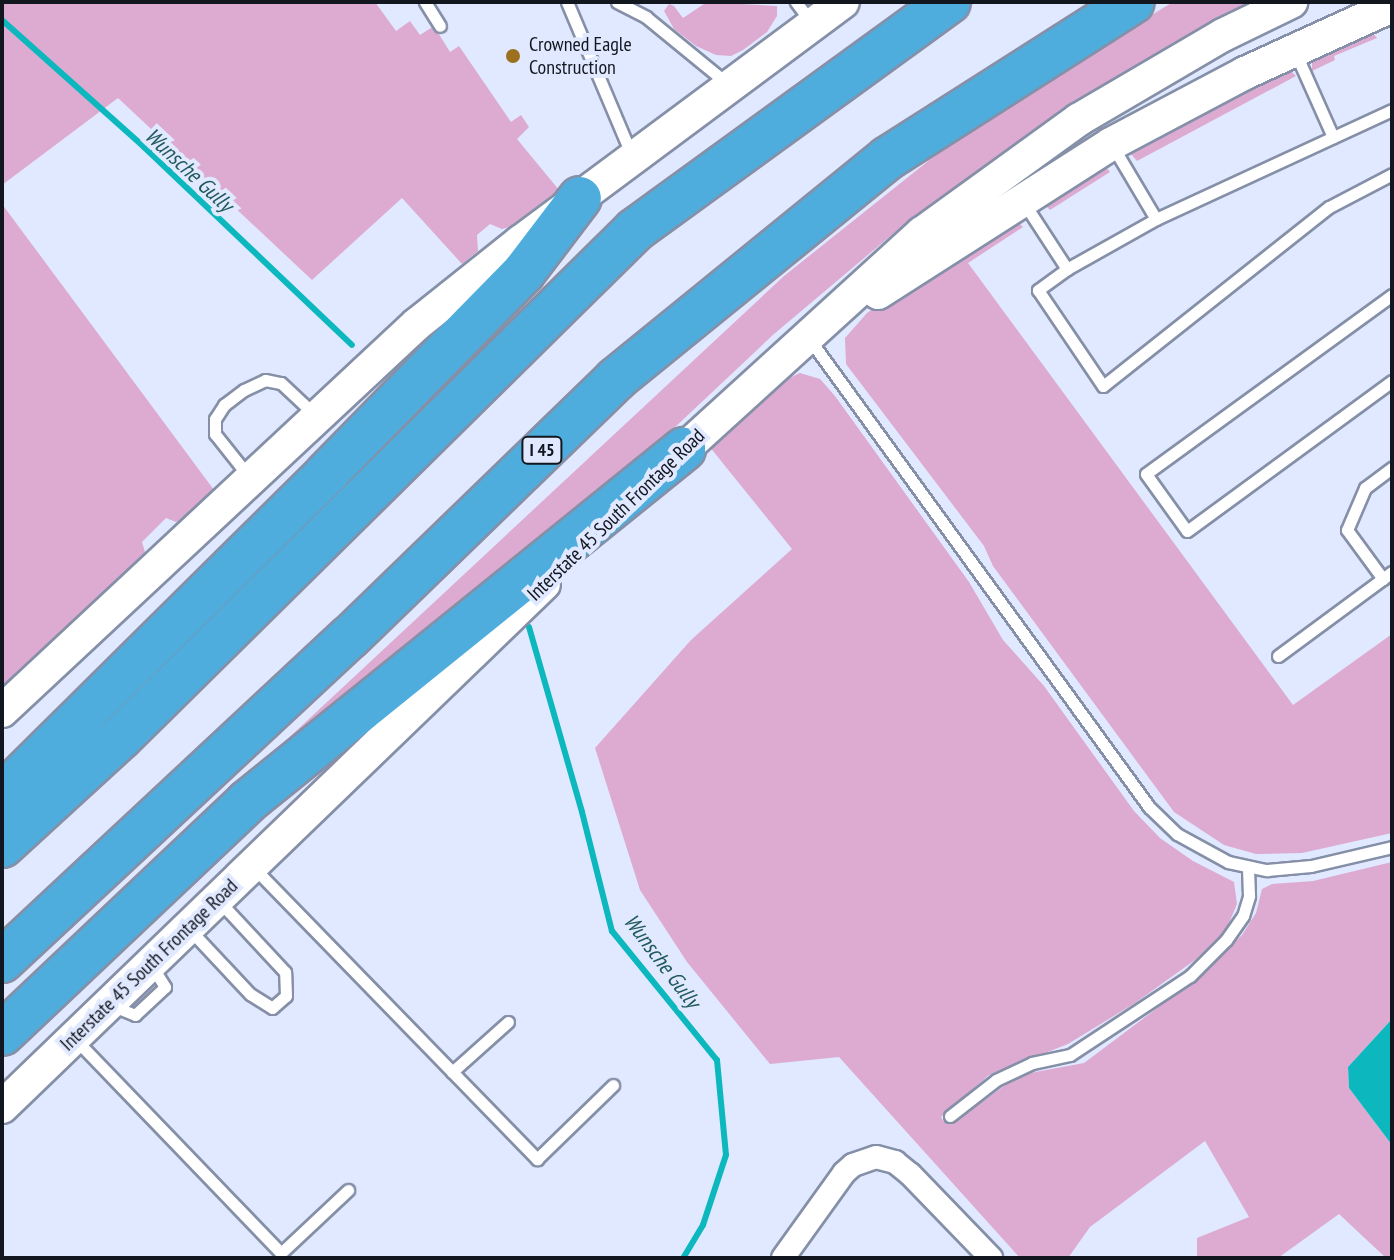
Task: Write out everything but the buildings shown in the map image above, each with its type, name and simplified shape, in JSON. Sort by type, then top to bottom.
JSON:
[{"type":"highway","points":[[2,846],[121,737],[635,230],[949,2]]},
{"type":"highway","name":"I 45","points":[[2,961],[350,637],[616,379],[888,158],[1133,2]]},
{"type":"highway","points":[[2,795],[338,462],[523,273],[580,198]]},
{"type":"highway","points":[[2,1034],[247,802],[684,449]]},
{"type":"main road","points":[[2,711],[417,324],[729,85],[804,13],[843,2]]},
{"type":"main road","name":"Interstate 45 South Frontage Road","points":[[2,1107],[684,449],[922,233],[1078,120],[1223,35],[1291,2]]},
{"type":"main road","points":[[808,337],[1111,144],[1294,50],[1392,6]]},
{"type":"street","points":[[783,1258],[844,1173],[853,1165],[876,1157],[895,1162],[910,1174],[991,1258]]},
{"type":"lane","points":[[425,2],[440,26]]},
{"type":"lane","points":[[567,2],[632,158]]},
{"type":"lane","points":[[617,2],[646,17],[729,85]]},
{"type":"lane","points":[[1294,50],[1333,137]]},
{"type":"lane","points":[[1392,110],[1156,219],[1067,269],[1038,290],[1103,386],[1329,207],[1392,174]]},
{"type":"lane","points":[[1111,144],[1156,219]]},
{"type":"lane","points":[[1022,199],[1067,269]]},
{"type":"lane","points":[[1392,295],[1146,474],[1187,531],[1392,381]]},
{"type":"lane","points":[[808,337],[1149,807],[1177,834],[1207,854],[1248,867],[1311,866],[1392,847]]},
{"type":"lane","points":[[252,480],[215,434],[215,419],[224,405],[265,380],[288,388],[317,418]]},
{"type":"lane","points":[[1278,656],[1388,576],[1347,530],[1365,488],[1392,468]]},
{"type":"lane","points":[[252,865],[537,1159],[613,1085]]},
{"type":"lane","points":[[950,1116],[996,1080],[1032,1063],[1070,1055],[1190,976],[1226,940],[1243,916],[1249,896],[1248,867]]},
{"type":"lane","points":[[188,927],[250,994],[272,1008],[286,996],[285,972],[218,899]]},
{"type":"lane","points":[[452,1072],[508,1022]]},
{"type":"lane","points":[[74,1038],[281,1253],[348,1190]]},
{"type":"shaded area","points":[[2,2],[375,2],[396,31],[410,21],[420,35],[434,26],[450,52],[459,46],[511,122],[521,115],[529,127],[517,139],[559,190],[509,227],[502,229],[490,224],[477,235],[478,251],[462,264],[402,198],[312,280],[118,98],[2,185]]},
{"type":"shaded area","points":[[707,2],[777,6],[777,16],[767,32],[743,50],[731,56],[716,55],[696,46],[674,29],[664,11],[669,4],[683,18]]},
{"type":"shaded area","points":[[1173,2],[1256,2],[1054,117],[907,222],[774,334],[573,523],[2,1026],[2,1005],[784,276],[932,158],[1045,80]]},
{"type":"shaded area","points":[[1372,32],[1377,38],[1334,56],[1335,60],[1312,71],[1312,52]]},
{"type":"shaded area","points":[[1286,66],[1296,76],[1137,161],[1131,154],[1128,146]]},
{"type":"shaded area","points":[[1105,166],[1110,172],[1050,210],[1039,199]]},
{"type":"shaded area","points":[[2,204],[214,490],[185,518],[176,522],[166,518],[142,542],[145,552],[137,565],[2,693]]},
{"type":"shaded area","points":[[1017,221],[1023,227],[968,263],[1293,705],[1392,634],[1392,833],[1302,853],[1256,854],[1224,845],[1174,812],[993,566],[984,546],[846,364],[845,338],[867,313],[958,248]]},
{"type":"shaded area","points":[[800,373],[820,379],[835,396],[969,582],[1003,640],[1044,686],[1134,811],[1160,838],[1193,861],[1234,882],[1237,904],[1226,930],[1195,960],[1135,1003],[1068,1044],[989,1075],[941,1117],[944,1122],[956,1121],[1019,1075],[1084,1063],[1200,976],[1242,935],[1256,913],[1262,889],[1272,884],[1313,881],[1392,862],[1392,1019],[1348,1067],[1349,1088],[1392,1145],[1392,1258],[1386,1258],[1339,1214],[1278,1258],[1197,1258],[1197,1238],[1249,1217],[1205,1141],[1090,1227],[1068,1258],[1020,1258],[839,1057],[770,1064],[687,962],[640,890],[595,748],[691,640],[792,549],[709,446],[781,382]]},
{"type":"shaded area","points":[[1392,1019],[1392,1145],[1349,1088],[1348,1067]]},
{"type":"waterway","name":"Wunsche Gully","points":[[2,20],[144,147],[352,345]]},
{"type":"waterway","name":"Wunsche Gully","points":[[529,627],[582,812],[612,931],[717,1060],[726,1155],[703,1225],[683,1258]]},
{"type":"place","name":"Crowned Eagle Construction","points":[[513,56]]}]
